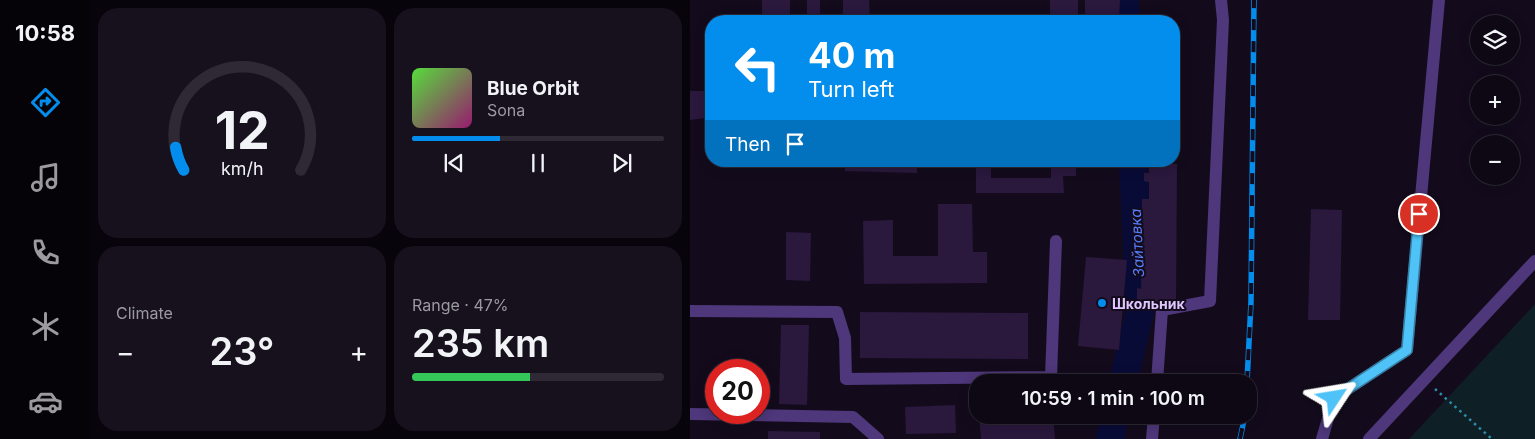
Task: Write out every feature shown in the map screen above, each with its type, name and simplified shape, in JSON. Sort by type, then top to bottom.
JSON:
[{"type":"street","points":[[1157,374],[1162,310],[1210,301],[1223,20],[1221,0]]},
{"type":"street","points":[[1322,439],[1334,398],[1407,350],[1439,0]]},
{"type":"street","points":[[690,311],[837,312],[845,338],[846,379],[1051,377],[1056,242]]},
{"type":"street","points":[[1369,439],[1535,262]]},
{"type":"street","points":[[690,414],[853,418],[878,439]]},
{"type":"street","points":[[1152,439],[1153,424]]},
{"type":"path","points":[[1424,380],[1492,439]]},
{"type":"shaded area","points":[[1535,304],[1535,439],[1409,439]]},
{"type":"building","points":[[762,0],[790,0],[790,15],[762,15]]},
{"type":"building","points":[[807,0],[820,0],[820,15],[807,15]]},
{"type":"building","points":[[843,0],[869,0],[870,15],[843,15]]},
{"type":"building","points":[[1050,0],[1078,0],[1078,15],[1050,15]]},
{"type":"building","points":[[1085,0],[1120,0],[1119,15],[1085,15]]},
{"type":"building","points":[[690,91],[705,91],[705,118],[690,120]]},
{"type":"building","points":[[845,167],[917,167],[917,173],[845,171]]},
{"type":"building","points":[[976,167],[991,167],[991,178],[1051,178],[1051,167],[1076,167],[1076,176],[1063,176],[1064,193],[976,193]]},
{"type":"building","points":[[1149,167],[1177,167],[1176,302],[1137,302],[1137,288],[1141,289],[1142,199],[1149,199],[1149,182],[1144,181],[1144,173],[1149,173]]},
{"type":"building","points":[[938,204],[972,204],[973,252],[987,252],[987,283],[864,284],[863,221],[893,220],[893,256],[938,256]]},
{"type":"building","points":[[1311,209],[1342,210],[1340,320],[1308,320]]},
{"type":"building","points":[[786,232],[811,233],[810,281],[786,280]]},
{"type":"building","name":"Школьник","points":[[1086,257],[1127,260],[1119,350],[1078,346]]},
{"type":"building","points":[[860,312],[1028,313],[1028,359],[860,358]]},
{"type":"building","points":[[781,325],[809,325],[807,405],[779,404]]},
{"type":"building","points":[[955,405],[956,433],[906,434],[905,407]]},
{"type":"building","points":[[980,424],[1054,424],[1055,439],[981,439]]},
{"type":"building","points":[[768,431],[820,432],[820,439],[768,439]]},
{"type":"waterway","name":"Зайтовка","points":[[1125,0],[1126,15]]},
{"type":"waterway","name":"Зайтовка","points":[[1125,374],[1140,312],[1133,167]]},
{"type":"waterway","name":"Зайтовка","points":[[1110,439],[1113,424]]},
{"type":"railway","points":[[1247,374],[1251,302],[1254,0]]},
{"type":"railway","points":[[1240,439],[1243,424]]},
{"type":"place","name":"Школьник","points":[[1102,303]]},
{"type":"route","points":[[1334,398],[1407,350],[1419,214]]}]
